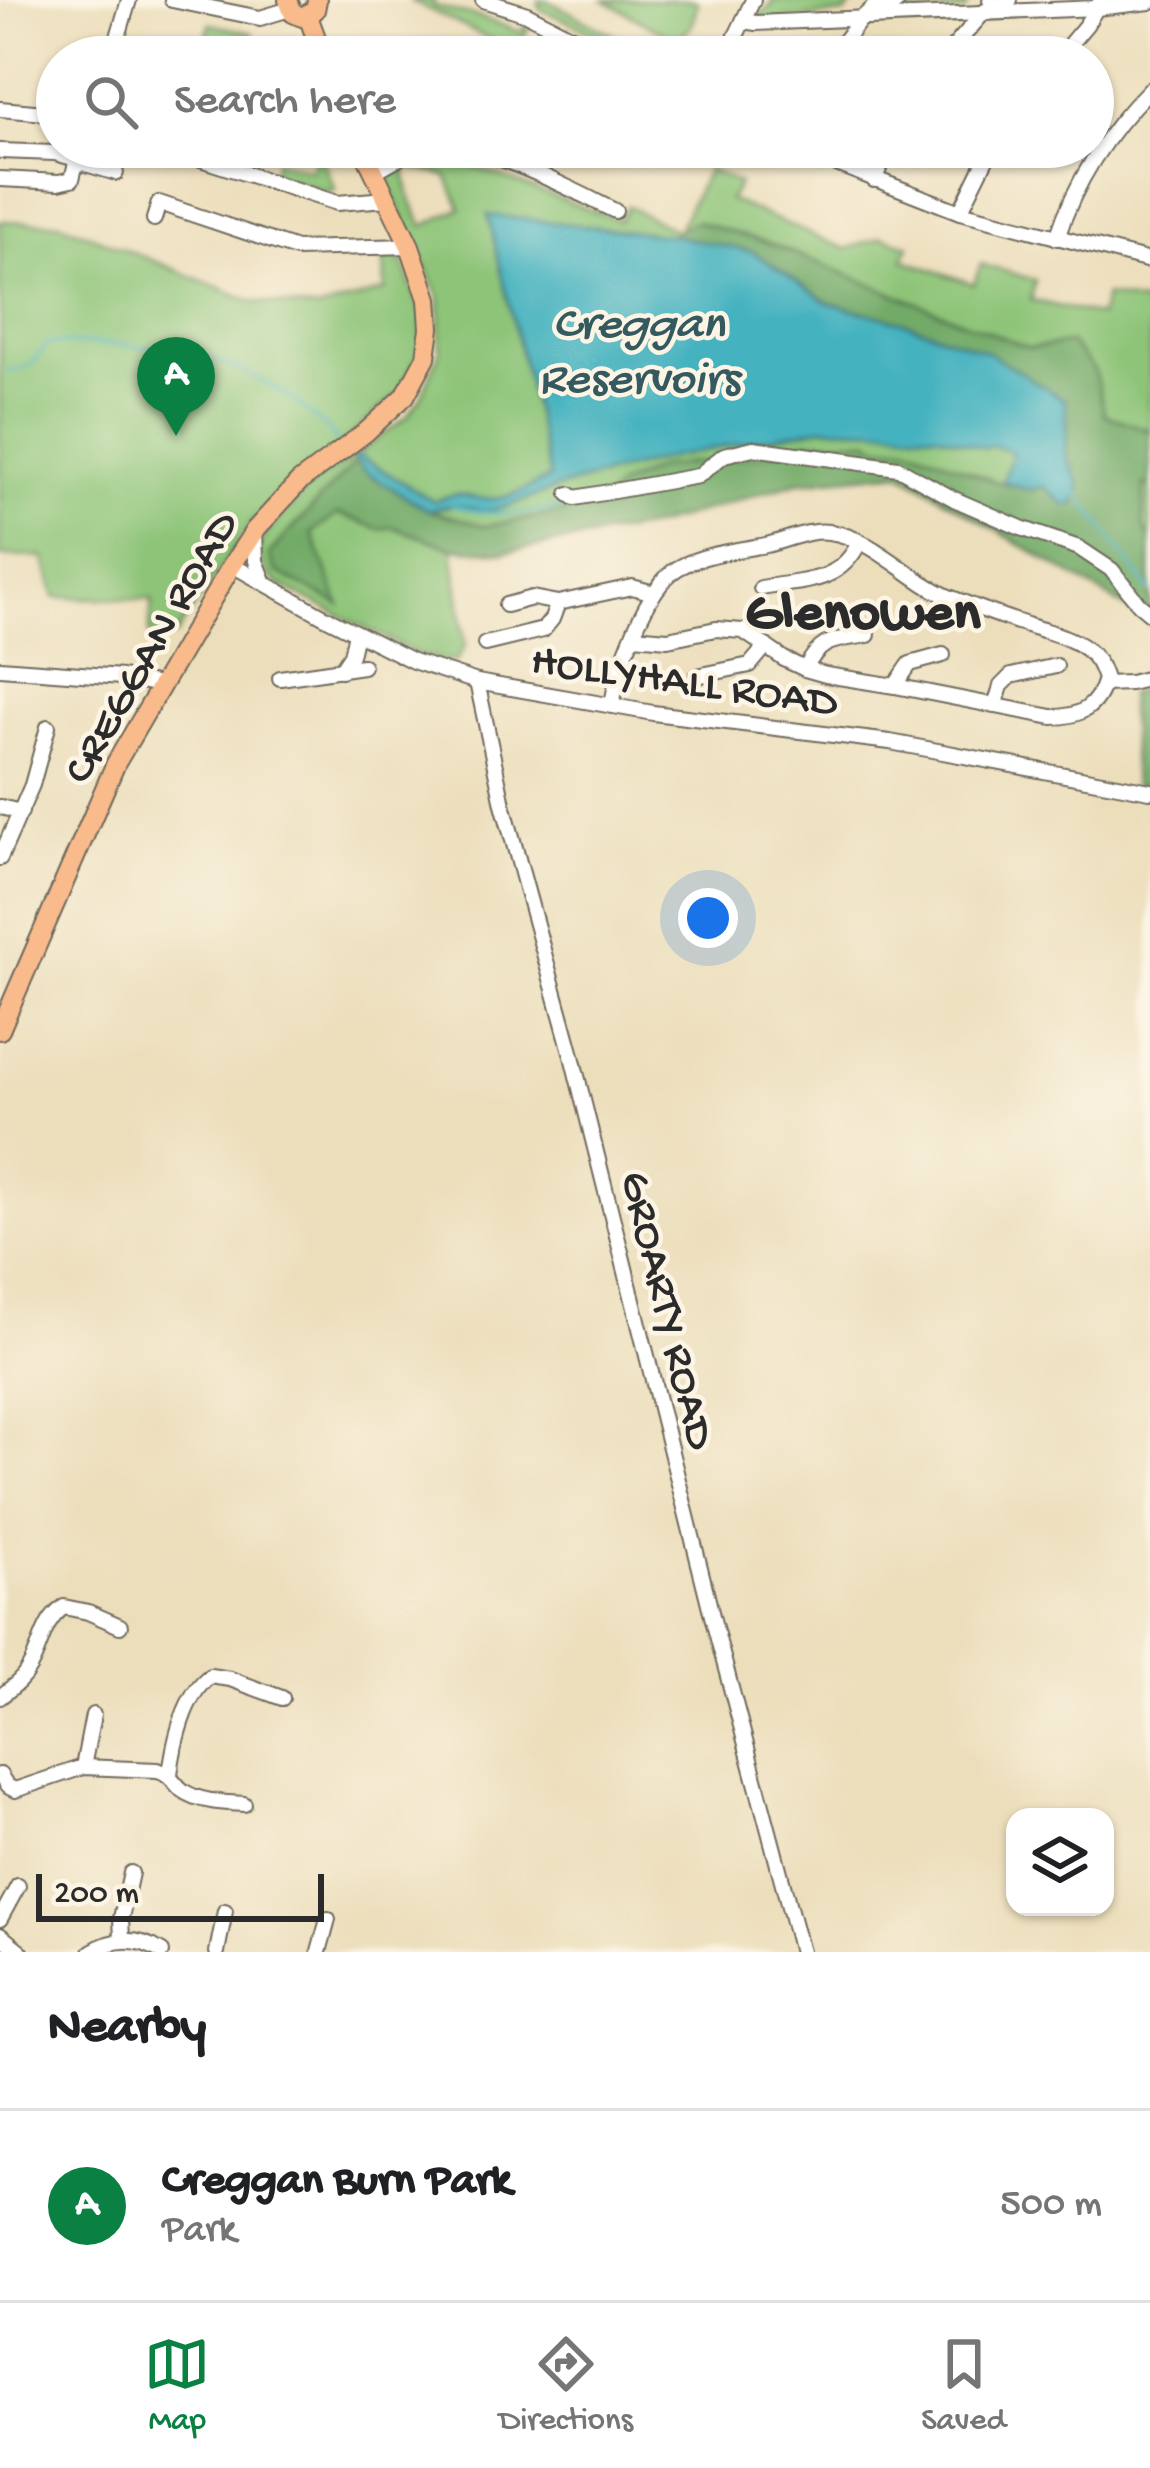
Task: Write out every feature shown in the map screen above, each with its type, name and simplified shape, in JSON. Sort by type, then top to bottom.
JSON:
[{"type":"main road","points":[[300,6],[314,36]]},
{"type":"main road","name":"CREGGAN ROAD","points":[[0,1030],[6,998],[116,764],[232,565],[255,530],[298,482],[390,413],[416,378],[430,328],[428,299],[410,246],[371,168]]},
{"type":"street","points":[[118,36],[129,0]]},
{"type":"street","points":[[172,0],[260,18],[300,6]]},
{"type":"street","points":[[483,0],[527,14],[570,36]]},
{"type":"street","points":[[736,36],[753,0]]},
{"type":"street","points":[[870,8],[884,11],[898,0]]},
{"type":"street","points":[[963,36],[989,5],[1010,0]]},
{"type":"street","points":[[1077,36],[1103,2]]},
{"type":"street","points":[[743,21],[870,8],[1150,2]]},
{"type":"street","points":[[848,36],[870,8]]},
{"type":"street","points":[[1114,129],[1150,88]]},
{"type":"street","points":[[0,109],[36,112]]},
{"type":"street","points":[[0,151],[36,152]]},
{"type":"street","points":[[0,178],[59,182],[72,179],[75,168]]},
{"type":"street","points":[[105,168],[116,173]]},
{"type":"street","points":[[241,168],[338,203],[387,199]]},
{"type":"street","points":[[373,172],[381,168]]},
{"type":"street","points":[[521,168],[615,211]]},
{"type":"street","points":[[845,168],[960,212],[1150,261]]},
{"type":"street","points":[[874,180],[879,168]]},
{"type":"street","points":[[960,212],[982,168]]},
{"type":"street","points":[[1057,238],[1088,168]]},
{"type":"street","points":[[154,219],[159,203],[296,249],[410,246]]},
{"type":"street","points":[[569,494],[575,498],[698,476],[724,455],[752,448],[898,468],[954,499],[1079,548],[1112,570],[1150,613]]},
{"type":"street","points":[[255,530],[256,561],[265,584]]},
{"type":"street","points":[[612,706],[634,636],[662,580],[678,568],[808,533],[828,532],[859,543],[943,594],[1067,638],[1098,661],[1105,680],[1091,706],[1071,717],[1052,717],[826,675],[805,669],[743,631],[716,628],[668,639],[634,636]]},
{"type":"street","points":[[761,588],[829,576],[846,566],[859,543]]},
{"type":"street","name":"HOLLYHALL ROAD","points":[[232,565],[413,661],[477,682],[612,706],[890,742],[1150,791]]},
{"type":"street","points":[[506,605],[532,598],[558,603],[632,586],[654,593]]},
{"type":"street","points":[[485,644],[543,630],[558,603]]},
{"type":"street","points":[[341,670],[351,655],[356,633]]},
{"type":"street","points":[[805,669],[814,651],[826,643],[868,635]]},
{"type":"street","points":[[697,676],[750,665],[766,646]]},
{"type":"street","points":[[895,686],[910,664],[943,655]]},
{"type":"street","points":[[280,678],[363,666]]},
{"type":"street","points":[[995,706],[1001,686],[1011,676],[1056,666]]},
{"type":"street","points":[[0,668],[122,677],[159,685]]},
{"type":"street","points":[[1104,684],[1150,678]]},
{"type":"street","name":"GROARTY ROAD","points":[[477,682],[503,804],[801,1952]]},
{"type":"street","points":[[0,857],[21,812],[48,727]]},
{"type":"street","points":[[0,807],[21,812]]},
{"type":"street","points":[[0,1697],[30,1667],[50,1619],[64,1607],[120,1626]]},
{"type":"street","points":[[170,1774],[196,1687],[210,1676],[282,1698]]},
{"type":"street","points":[[83,1768],[93,1715]]},
{"type":"street","points":[[0,1775],[15,1790],[83,1768],[158,1770],[170,1774],[185,1793],[244,1804]]},
{"type":"street","points":[[122,1939],[121,1918],[131,1871]]},
{"type":"street","points":[[0,1919],[19,1885]]},
{"type":"street","points":[[217,1952],[226,1909]]},
{"type":"street","points":[[319,1952],[331,1926]]},
{"type":"street","points":[[0,1935],[21,1952]]},
{"type":"street","points":[[91,1952],[122,1939],[162,1952]]},
{"type":"green space","points":[[409,0],[434,0],[434,6],[521,32],[525,25],[529,27],[524,36],[483,36]]},
{"type":"green space","points":[[539,0],[547,0],[616,36],[596,36],[540,9]]},
{"type":"green space","points":[[604,0],[698,2],[691,26],[682,36],[669,36]]},
{"type":"green space","points":[[772,0],[856,0],[845,14],[757,21]]},
{"type":"green space","points":[[903,0],[970,0],[965,11],[895,12]]},
{"type":"green space","points":[[210,24],[253,33],[252,36],[207,36]]},
{"type":"green space","points":[[273,168],[326,168],[335,189],[326,192],[272,174]]},
{"type":"green space","points":[[398,168],[407,170],[409,195],[423,226],[461,208],[447,176],[412,168],[477,168],[619,220],[627,206],[677,231],[708,169],[739,184],[729,200],[846,249],[883,237],[909,245],[904,260],[974,284],[981,264],[1035,280],[1031,300],[1099,316],[1105,296],[1150,305],[1150,626],[900,472],[798,482],[651,527],[504,552],[453,548],[465,646],[455,662],[421,656],[278,584],[259,555],[261,540],[297,498],[407,417],[421,398],[440,350],[440,299],[387,180]]},
{"type":"green space","points":[[0,221],[61,223],[252,301],[318,310],[385,291],[384,256],[403,263],[423,315],[421,346],[402,390],[252,522],[175,636],[149,634],[152,600],[55,597],[44,557],[0,556]]},
{"type":"green space","points":[[694,221],[769,243],[1029,348],[1070,343],[1094,370],[1105,415],[1150,430],[1150,486],[1144,485],[1143,527],[1150,541],[1148,621],[900,472],[798,482],[651,527],[504,552],[453,548],[338,514],[312,533],[340,605],[276,572],[269,554],[356,461],[364,471],[428,510],[485,526],[603,501],[621,485],[660,467],[763,455],[806,441],[870,440],[878,447],[907,446],[1011,486],[1044,485],[1065,505],[1070,467],[1067,421],[904,322],[829,303],[753,252],[670,235]]},
{"type":"green space","points":[[1150,687],[1150,787],[1134,785],[1128,694]]},
{"type":"water","name":"Creggan Reservoirs","points":[[488,215],[670,235],[753,252],[829,303],[904,322],[986,351],[1065,400],[1066,456],[1081,486],[1074,505],[1065,505],[1044,486],[1030,490],[1003,482],[1012,452],[990,445],[984,448],[938,434],[822,427],[664,459],[502,508],[485,511],[455,505],[428,510],[364,471],[344,447],[434,501],[459,494],[499,498],[550,478]]},
{"type":"waterway","points":[[7,371],[30,364],[47,344],[167,350],[240,370],[274,387],[337,440]]},
{"type":"waterway","points":[[1076,491],[1150,591]]},
{"type":"waterway","points":[[452,505],[506,513],[598,502]]},
{"type":"place","name":"Creggan Burn Park","points":[[176,436]]},
{"type":"district","name":"Glenowen","points":[[863,607]]}]
